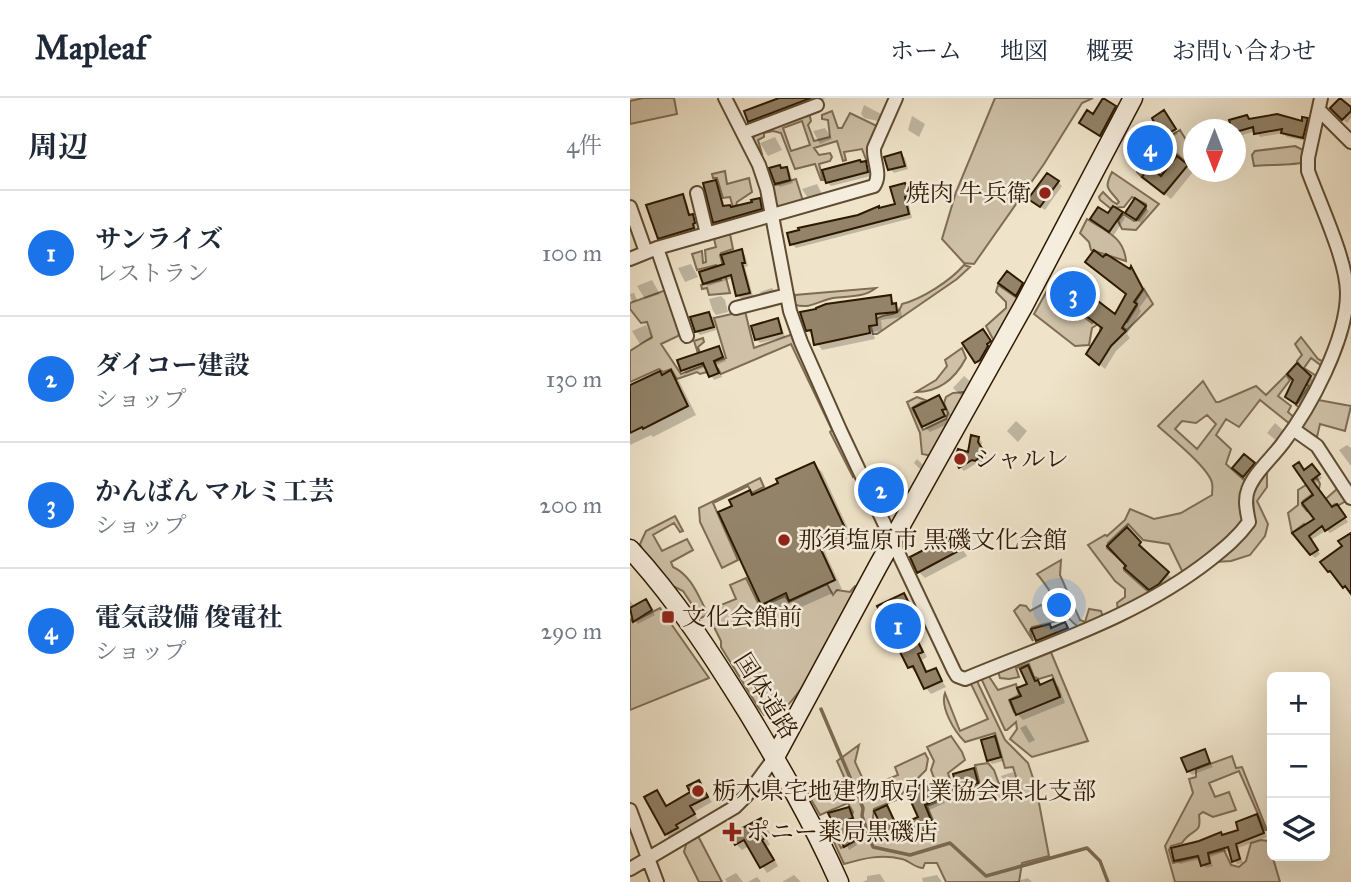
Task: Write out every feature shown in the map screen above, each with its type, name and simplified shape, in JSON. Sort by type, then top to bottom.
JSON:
[{"type":"street","points":[[725,98],[759,165],[773,216],[790,311],[801,342],[954,671],[957,676],[965,679],[1115,617],[1182,582],[1238,537],[1249,522],[1247,491],[1293,429],[1332,357],[1348,295],[1346,273],[1308,171],[1308,158],[1320,104]]},
{"type":"street","points":[[630,258],[874,186],[878,176],[874,148],[896,98]]},
{"type":"street","points":[[630,869],[735,807],[775,757],[1024,304],[1133,98]]},
{"type":"street","points":[[1320,104],[1351,142]]},
{"type":"street","points":[[743,133],[817,105]]},
{"type":"street","points":[[697,194],[707,234]]},
{"type":"street","points":[[630,207],[652,250],[687,336]]},
{"type":"street","points":[[736,308],[787,295]]},
{"type":"street","points":[[1293,429],[1317,446],[1351,498]]},
{"type":"street","name":"国体道路","points":[[630,549],[697,633],[775,757],[839,882]]},
{"type":"street","points":[[630,810],[657,882]]},
{"type":"shaded area","points":[[643,98],[674,98],[677,114],[630,124],[630,101]]},
{"type":"shaded area","points":[[995,98],[1093,98],[1082,103],[1044,164],[974,264],[964,263],[942,239],[956,192]]},
{"type":"shaded area","points":[[832,111],[838,128],[842,128],[850,113],[877,126],[869,152],[869,162],[862,149],[844,152],[846,160],[843,161],[837,141],[814,148],[819,155],[830,153],[832,157],[830,161],[819,164],[821,180],[815,164],[795,169],[781,133],[764,133],[764,137],[758,140],[762,154],[753,141],[754,135],[809,113],[811,121],[808,125],[814,141],[830,137],[828,120],[822,119],[822,115]],"holes":[[[802,121],[810,145],[791,151],[783,128]]]},
{"type":"shaded area","points":[[1180,130],[1183,135],[1183,160],[1177,154],[1161,173],[1149,166],[1141,176],[1137,172],[1147,163],[1155,162],[1167,146],[1164,140]]},
{"type":"shaded area","points":[[1295,146],[1305,151],[1304,162],[1254,166],[1252,155],[1255,151]]},
{"type":"shaded area","points":[[725,171],[727,184],[749,178],[752,192],[733,207],[730,197],[723,198],[717,178],[713,178],[712,174]]},
{"type":"shaded area","points":[[1112,172],[1159,204],[1136,230],[1122,229],[1118,221],[1123,214],[1134,221],[1138,220],[1146,209],[1146,204],[1132,197],[1124,207],[1110,208],[1100,200],[1103,192],[1112,201],[1117,204],[1119,202],[1108,186]]},
{"type":"shaded area","points":[[796,179],[803,201],[779,207],[775,203],[772,186]]},
{"type":"shaded area","points":[[1087,219],[1118,240],[1126,261],[1091,250],[1089,242],[1080,233]]},
{"type":"shaded area","points":[[730,234],[733,249],[720,255],[730,293],[709,295],[707,288],[702,289],[701,285],[721,280],[719,267],[716,265],[697,270],[692,254],[702,251],[703,263],[706,262],[705,250],[716,247],[714,239]]},
{"type":"shaded area","points":[[964,265],[970,267],[957,279],[877,334],[873,334],[871,327],[878,318],[895,313],[902,304],[935,289]]},
{"type":"shaded area","points":[[998,285],[1020,300],[994,341],[986,326],[1006,308],[1006,302],[996,292]]},
{"type":"shaded area","points":[[876,288],[861,295],[833,298],[810,305],[795,305],[795,295]]},
{"type":"shaded area","points":[[1048,289],[1092,323],[1104,308],[1122,323],[1127,322],[1144,289],[1153,304],[1127,330],[1122,327],[1100,332],[1101,322],[1092,328],[1089,345],[1075,346],[1034,314]]},
{"type":"shaded area","points":[[666,290],[680,332],[678,336],[661,344],[681,374],[702,366],[694,341],[703,338],[704,342],[698,347],[704,365],[726,358],[714,318],[745,311],[754,348],[793,334],[856,475],[853,477],[830,432],[832,430],[791,344],[721,374],[718,369],[677,379],[671,369],[663,372],[659,369],[630,382],[630,351],[652,337],[647,322],[641,323],[630,309],[630,303]]},
{"type":"shaded area","points":[[1301,337],[1318,359],[1324,362],[1323,367],[1311,358],[1304,368],[1318,377],[1300,408],[1296,405],[1309,386],[1295,377],[1302,369],[1297,361],[1302,355],[1295,344]]},
{"type":"shaded area","points":[[962,348],[966,358],[952,378],[932,390],[916,392],[936,380],[947,366],[945,360]]},
{"type":"shaded area","points":[[1286,375],[1290,380],[1278,396],[1291,406],[1288,412],[1295,418],[1290,424],[1260,400],[1239,427],[1226,419],[1216,435],[1231,449],[1226,464],[1244,480],[1258,464],[1267,468],[1267,487],[1257,501],[1268,524],[1265,536],[1250,555],[1231,561],[1215,562],[1184,575],[1169,544],[1143,540],[1128,524],[1108,543],[1107,548],[1125,564],[1124,570],[1150,593],[1118,610],[1117,603],[1125,597],[1125,589],[1115,581],[1088,545],[1107,536],[1125,520],[1130,509],[1154,519],[1181,513],[1212,495],[1212,483],[1204,469],[1158,426],[1203,381],[1216,402],[1256,386],[1266,395]],"holes":[[[1207,415],[1216,424],[1197,449],[1175,429],[1182,421],[1196,423]]]},
{"type":"shaded area","points":[[968,393],[932,456],[922,454],[920,433],[907,402],[917,397],[925,400],[912,408],[923,430],[946,419],[946,397]]},
{"type":"shaded area","points":[[1313,399],[1351,406],[1345,431],[1320,424],[1317,437],[1300,426]]},
{"type":"shaded area","points":[[760,478],[764,487],[752,493],[748,486],[713,503],[738,560],[722,568],[700,522],[699,508]]},
{"type":"shaded area","points":[[1317,478],[1319,489],[1303,501],[1302,505],[1307,511],[1311,512],[1338,488],[1346,501],[1335,504],[1316,517],[1310,532],[1304,524],[1292,533],[1288,513],[1298,505],[1298,490]]},
{"type":"shaded area","points":[[675,516],[683,531],[680,532],[674,523],[653,535],[662,551],[687,539],[693,550],[671,562],[673,567],[690,581],[698,594],[708,614],[701,618],[683,591],[669,584],[643,552],[640,544],[646,531]]},
{"type":"shaded area","points":[[1061,560],[1060,575],[1080,620],[1085,622],[1089,609],[1101,611],[1102,614],[1100,618],[1080,628],[1068,617],[1037,574]]},
{"type":"shaded area","points":[[746,578],[760,607],[785,596],[789,602],[827,584],[833,595],[837,590],[850,592],[855,586],[862,587],[809,677],[785,708],[774,715],[764,715],[758,707],[721,647],[713,625],[721,620],[716,607],[736,599],[730,585]]},
{"type":"shaded area","points":[[1020,605],[1026,606],[1030,611],[1041,605],[1052,605],[1060,616],[1058,621],[1032,627],[1030,631],[1033,641],[1014,611]]},
{"type":"shaded area","points":[[660,608],[709,678],[630,710],[630,619],[633,622]]},
{"type":"shaded area","points":[[1050,650],[1088,741],[1032,757],[1010,739],[1017,729],[1016,722],[1005,730],[981,678],[988,675],[998,690],[1016,684],[1019,695],[1009,700],[1014,712],[1060,695],[1052,675],[1039,679],[1034,677],[1029,664],[1016,668],[1019,677],[1000,678],[998,671]]},
{"type":"shaded area","points":[[976,679],[1005,740],[1028,763],[1036,787],[1049,856],[1022,863],[1019,882],[946,882],[937,863],[925,863],[923,868],[920,868],[905,860],[887,857],[873,857],[844,864],[830,833],[833,832],[841,848],[856,841],[849,822],[853,812],[848,803],[820,815],[801,782],[805,780],[813,795],[845,779],[837,761],[859,745],[855,762],[867,788],[898,775],[895,767],[925,753],[928,759],[926,770],[896,800],[874,809],[872,828],[877,840],[909,832],[913,838],[933,829],[935,825],[927,806],[942,800],[931,770],[934,761],[927,747],[951,736],[965,760],[948,773],[954,792],[980,785],[975,765],[988,763],[999,784],[1017,780],[1013,767],[1005,768],[995,733],[965,742],[949,719],[944,705],[945,693],[960,731],[988,719],[970,682]]},
{"type":"shaded area","points":[[1232,756],[1236,768],[1242,767],[1267,830],[1239,771],[1209,783],[1215,797],[1229,792],[1236,810],[1213,817],[1203,812],[1199,815],[1198,829],[1182,843],[1171,846],[1169,850],[1173,863],[1224,850],[1231,865],[1239,867],[1246,861],[1251,843],[1267,841],[1267,861],[1274,861],[1280,882],[1175,882],[1165,846],[1193,793],[1189,779],[1196,777],[1196,769]]},
{"type":"shaded area","points":[[697,834],[722,882],[699,882],[684,852],[687,841]]},
{"type":"building","points":[[779,98],[811,98],[748,122],[744,111]]},
{"type":"building","points":[[1103,98],[1116,106],[1100,136],[1079,123],[1087,110],[1093,114]]},
{"type":"building","points":[[1340,98],[1351,107],[1351,111],[1342,120],[1330,108]]},
{"type":"building","points":[[1164,110],[1176,129],[1159,139],[1163,143],[1151,158],[1138,149],[1156,126],[1152,118]]},
{"type":"building","points":[[1277,114],[1302,121],[1302,117],[1308,118],[1303,138],[1281,133],[1282,129],[1254,134],[1253,127],[1246,129],[1246,119],[1233,119],[1247,115],[1249,119]]},
{"type":"building","points":[[901,152],[905,166],[888,170],[884,157]]},
{"type":"building","points":[[1177,156],[1183,161],[1183,171],[1164,194],[1142,177],[1150,167],[1161,176]]},
{"type":"building","points":[[860,160],[866,161],[868,172],[826,183],[822,170]]},
{"type":"building","points":[[780,165],[781,168],[787,167],[790,180],[775,184],[769,168]]},
{"type":"building","points":[[1047,173],[1059,181],[1040,207],[1028,199]]},
{"type":"building","points":[[716,180],[723,206],[731,207],[760,198],[762,209],[713,223],[703,183]]},
{"type":"building","points":[[905,183],[909,196],[905,197],[909,214],[790,245],[787,233],[799,230],[798,228],[895,204],[890,187]]},
{"type":"building","points":[[683,194],[689,215],[693,214],[694,228],[658,239],[646,205]]},
{"type":"building","points":[[1135,198],[1146,206],[1136,220],[1125,213]]},
{"type":"building","points":[[1113,206],[1123,212],[1109,232],[1090,219],[1098,207],[1108,213]]},
{"type":"building","points":[[742,249],[745,263],[742,263],[750,293],[736,296],[731,275],[703,284],[699,272],[724,264],[721,255]]},
{"type":"building","points":[[1094,250],[1130,269],[1131,266],[1143,289],[1122,328],[1126,331],[1111,346],[1099,365],[1086,354],[1102,328],[1050,289],[1055,282],[1059,285],[1065,276],[1115,314],[1126,294],[1085,262]]},
{"type":"building","points":[[1007,271],[1023,283],[1016,296],[998,283]]},
{"type":"building","points":[[891,295],[897,312],[876,314],[877,325],[869,326],[870,333],[814,345],[811,330],[806,331],[800,312],[826,304]]},
{"type":"building","points":[[709,312],[714,327],[695,332],[690,317]]},
{"type":"building","points":[[778,318],[782,333],[755,340],[751,326]]},
{"type":"building","points":[[983,329],[991,341],[980,360],[975,363],[962,343]]},
{"type":"building","points":[[719,346],[723,357],[714,361],[719,373],[709,377],[703,363],[681,371],[677,360]]},
{"type":"building","points":[[1297,363],[1311,376],[1296,404],[1285,397],[1293,380],[1287,374]]},
{"type":"building","points":[[671,370],[688,406],[630,433],[630,385],[660,371],[662,375]]},
{"type":"building","points":[[939,395],[946,409],[942,410],[945,416],[922,427],[913,408]]},
{"type":"building","points":[[971,435],[979,437],[978,442],[985,453],[959,468],[954,460],[958,449],[968,452]]},
{"type":"building","points":[[1244,454],[1255,463],[1243,477],[1232,468]]},
{"type":"building","points":[[814,462],[845,528],[817,541],[835,580],[789,601],[786,593],[761,605],[718,512],[732,506],[729,500],[750,490],[752,495],[778,483],[776,479]]},
{"type":"building","points":[[1299,462],[1304,470],[1312,464],[1320,474],[1312,480],[1332,507],[1337,504],[1346,517],[1325,531],[1322,526],[1309,536],[1318,550],[1310,555],[1292,533],[1314,519],[1302,503],[1313,495],[1293,466]]},
{"type":"building","points":[[1127,527],[1141,542],[1139,545],[1169,572],[1159,584],[1149,590],[1124,568],[1126,566],[1107,546]]},
{"type":"building","points":[[1351,533],[1351,594],[1320,562],[1342,546],[1338,541]]},
{"type":"building","points":[[954,534],[962,549],[917,573],[910,557]]},
{"type":"building","points":[[904,593],[912,609],[904,613],[923,652],[918,654],[926,672],[936,668],[942,681],[924,689],[913,666],[908,668],[877,606]]},
{"type":"building","points":[[646,599],[652,610],[633,622],[630,608]]},
{"type":"building","points":[[1065,622],[1068,628],[1036,641],[1031,629],[1050,624],[1051,628]]},
{"type":"building","points":[[1028,665],[1035,681],[1038,680],[1040,685],[1053,679],[1060,697],[1016,715],[1010,700],[1021,696],[1017,688],[1027,684],[1020,669]]},
{"type":"building","points":[[995,736],[1001,757],[987,761],[981,740]]},
{"type":"building","points":[[1205,749],[1210,763],[1187,772],[1181,758]]},
{"type":"building","points":[[974,768],[978,783],[957,789],[953,774]]},
{"type":"building","points":[[699,780],[708,797],[690,806],[695,814],[665,835],[644,797],[657,790],[666,806],[690,792],[687,786]]},
{"type":"building","points":[[933,781],[941,798],[925,805],[934,827],[913,835],[907,822],[918,817],[907,793],[918,788],[917,786]]},
{"type":"building","points":[[887,805],[899,831],[886,837],[874,811]]},
{"type":"building","points":[[849,807],[853,818],[843,822],[854,841],[844,847],[828,813]]},
{"type":"building","points":[[1257,814],[1264,833],[1236,844],[1240,859],[1232,862],[1228,847],[1208,853],[1210,863],[1201,866],[1198,856],[1174,861],[1171,848],[1221,832],[1222,835],[1238,830],[1236,822]]},
{"type":"building","points":[[761,818],[766,828],[761,831],[765,838],[762,840],[774,860],[760,868],[744,840],[735,845],[727,830],[735,826],[737,831]]},
{"type":"waterway","points":[[821,709],[863,808],[862,816],[873,847],[910,855],[950,843],[986,876],[1087,848],[1100,861],[1108,882]]},
{"type":"place","name":"電気設備 俊電社","points":[[1150,148]]},
{"type":"place","name":"焼肉 牛兵衛","points":[[1045,193]]},
{"type":"place","name":"かんばん マルミ工芸","points":[[1073,294]]},
{"type":"place","name":"シャルレ","points":[[960,459]]},
{"type":"place","name":"ダイコー建設","points":[[881,490]]},
{"type":"place","name":"那須塩原市 黒磯文化会館","points":[[784,540]]},
{"type":"place","name":"文化会館前","points":[[668,617]]},
{"type":"place","name":"サンライズ","points":[[898,626]]},
{"type":"place","name":"栃木県宅地建物取引業協会県北支部","points":[[698,791]]},
{"type":"place","name":"ポニー薬局黒磯店","points":[[732,832]]}]
